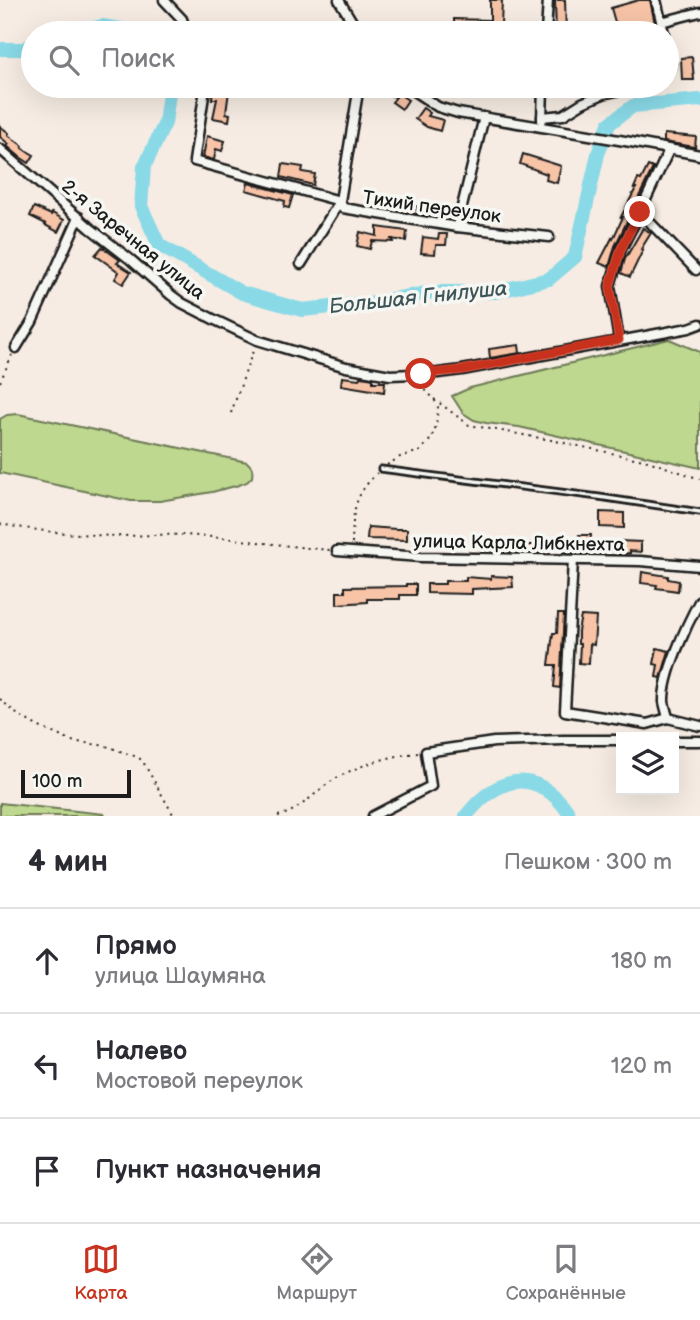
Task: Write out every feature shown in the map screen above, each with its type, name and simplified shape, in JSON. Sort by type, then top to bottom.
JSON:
[{"type":"street","points":[[164,0],[183,21]]},
{"type":"street","points":[[340,0],[352,21]]},
{"type":"street","points":[[547,21],[548,0]]},
{"type":"street","points":[[656,0],[662,21]]},
{"type":"street","points":[[666,21],[700,12]]},
{"type":"street","name":"Тихий переулок","points":[[204,98],[194,161],[340,201],[343,208],[457,227],[549,237]]},
{"type":"street","points":[[301,264],[340,201],[357,98]]},
{"type":"street","points":[[424,98],[438,107],[458,113],[542,122],[577,133],[700,155]]},
{"type":"street","points":[[542,122],[543,98]]},
{"type":"street","points":[[542,122],[594,98]]},
{"type":"street","points":[[457,227],[484,117]]},
{"type":"street","name":"2-я Заречная улица","points":[[0,149],[182,303],[257,340],[346,367],[383,374],[462,370],[700,324]]},
{"type":"street","points":[[619,340],[610,286],[621,249],[669,150]]},
{"type":"street","points":[[640,212],[696,270]]},
{"type":"street","points":[[16,348],[32,322],[79,217]]},
{"type":"street","name":"улица Карла Либкнехта","points":[[337,551],[421,557],[640,561],[700,565]]},
{"type":"street","points":[[573,560],[565,711],[646,724],[668,718],[700,726]]},
{"type":"street","points":[[668,718],[664,701],[670,672],[680,642],[700,600]]},
{"type":"street","points":[[373,816],[431,786],[426,752],[494,742],[616,740]]},
{"type":"street","points":[[679,741],[700,741]]},
{"type":"lane","points":[[381,470],[700,512]]},
{"type":"path","points":[[231,413],[257,340]]},
{"type":"path","points":[[0,383],[16,348]]},
{"type":"path","points":[[412,374],[434,399],[469,425],[648,461],[700,480]]},
{"type":"path","points":[[352,552],[355,507],[369,481],[381,470],[400,457],[420,451],[427,445],[436,426],[438,407],[434,399]]},
{"type":"path","points":[[0,524],[116,536],[212,537],[337,551]]},
{"type":"path","points":[[0,699],[18,715],[71,741],[106,746],[142,760],[174,816]]},
{"type":"path","points":[[278,816],[287,814],[342,775],[388,759],[426,752]]},
{"type":"green space","points":[[669,339],[700,352],[700,468],[519,427],[474,420],[463,413],[452,396],[470,388]]},
{"type":"green space","points":[[18,414],[247,462],[252,469],[252,477],[239,485],[212,492],[160,501],[131,501],[0,473],[0,419]]},
{"type":"green space","points":[[0,803],[104,814],[105,816],[0,816]]},
{"type":"building","points":[[490,0],[502,0],[501,21],[454,19],[490,20]]},
{"type":"building","points":[[555,0],[565,0],[566,21],[556,21]]},
{"type":"building","points":[[639,0],[650,0],[654,21],[615,21],[611,8]]},
{"type":"building","points":[[692,57],[694,80],[682,80],[681,58]]},
{"type":"building","points":[[228,98],[226,113],[230,114],[229,121],[213,118],[217,99],[212,99]]},
{"type":"building","points":[[395,98],[408,100],[402,109],[392,102]]},
{"type":"building","points":[[423,108],[430,113],[428,116],[443,120],[440,131],[415,119]]},
{"type":"building","points":[[0,126],[23,146],[22,148],[34,155],[29,163],[7,146],[9,144],[0,137]]},
{"type":"building","points":[[664,134],[696,137],[695,147],[664,142]]},
{"type":"building","points":[[207,136],[225,141],[222,151],[216,149],[214,160],[203,157]]},
{"type":"building","points":[[523,154],[561,166],[557,183],[546,180],[547,174],[520,164]]},
{"type":"building","points":[[283,164],[303,167],[302,172],[315,174],[313,185],[281,177]]},
{"type":"building","points":[[648,166],[653,168],[615,246],[609,267],[599,263],[613,239],[638,179],[641,180]]},
{"type":"building","points":[[248,183],[293,195],[289,208],[284,207],[285,201],[246,190]]},
{"type":"building","points":[[382,205],[417,210],[417,206],[427,207],[427,210],[442,213],[441,218],[381,208]]},
{"type":"building","points":[[34,207],[64,220],[58,232],[30,216]]},
{"type":"building","points":[[377,227],[407,231],[406,241],[372,241],[370,249],[357,246],[360,232],[377,236]]},
{"type":"building","points":[[643,228],[651,233],[641,249],[643,250],[630,277],[621,273],[625,259]]},
{"type":"building","points":[[439,234],[447,234],[446,245],[436,245],[435,254],[421,253],[423,237],[438,239]]},
{"type":"building","points":[[102,247],[120,260],[117,263],[131,272],[123,284],[115,279],[119,272],[95,255]]},
{"type":"building","points":[[519,345],[520,353],[490,358],[489,349]]},
{"type":"building","points":[[342,377],[385,382],[384,392],[341,385]]},
{"type":"building","points":[[600,512],[624,513],[624,528],[600,527]]},
{"type":"building","points":[[368,527],[407,529],[407,540],[367,539]]},
{"type":"building","points":[[579,535],[591,535],[590,553],[563,552],[563,543],[578,543]]},
{"type":"building","points":[[490,539],[521,541],[521,545],[538,545],[538,553],[490,550]]},
{"type":"building","points":[[619,541],[641,542],[641,552],[619,554]]},
{"type":"building","points":[[642,572],[668,576],[668,579],[679,581],[678,591],[641,583]]},
{"type":"building","points":[[491,576],[512,577],[513,587],[472,589],[472,594],[427,593],[427,584],[466,581],[466,577],[491,579]]},
{"type":"building","points":[[416,584],[416,595],[400,595],[400,599],[367,599],[367,602],[337,604],[337,592],[345,592],[345,587]]},
{"type":"building","points":[[558,614],[564,614],[560,688],[554,687],[556,665],[549,665],[553,633],[557,633]]},
{"type":"building","points":[[581,616],[596,617],[594,645],[590,644],[589,664],[579,663],[578,631]]},
{"type":"building","points":[[657,648],[669,651],[661,678],[656,677],[658,665],[654,664]]},
{"type":"waterway","name":"Большая Гнилуша","points":[[0,49],[21,49]]},
{"type":"waterway","name":"Большая Гнилуша","points":[[168,98],[165,123],[144,167],[141,206],[159,245],[242,293],[302,310],[370,303],[433,292],[495,292],[549,279],[575,257],[598,154],[609,124],[633,106],[700,100]]},
{"type":"waterway","points":[[466,816],[494,790],[517,782],[540,786],[552,794],[570,816]]},
{"type":"route","points":[[421,374],[462,370],[619,340],[610,286],[621,249],[640,212]]}]
